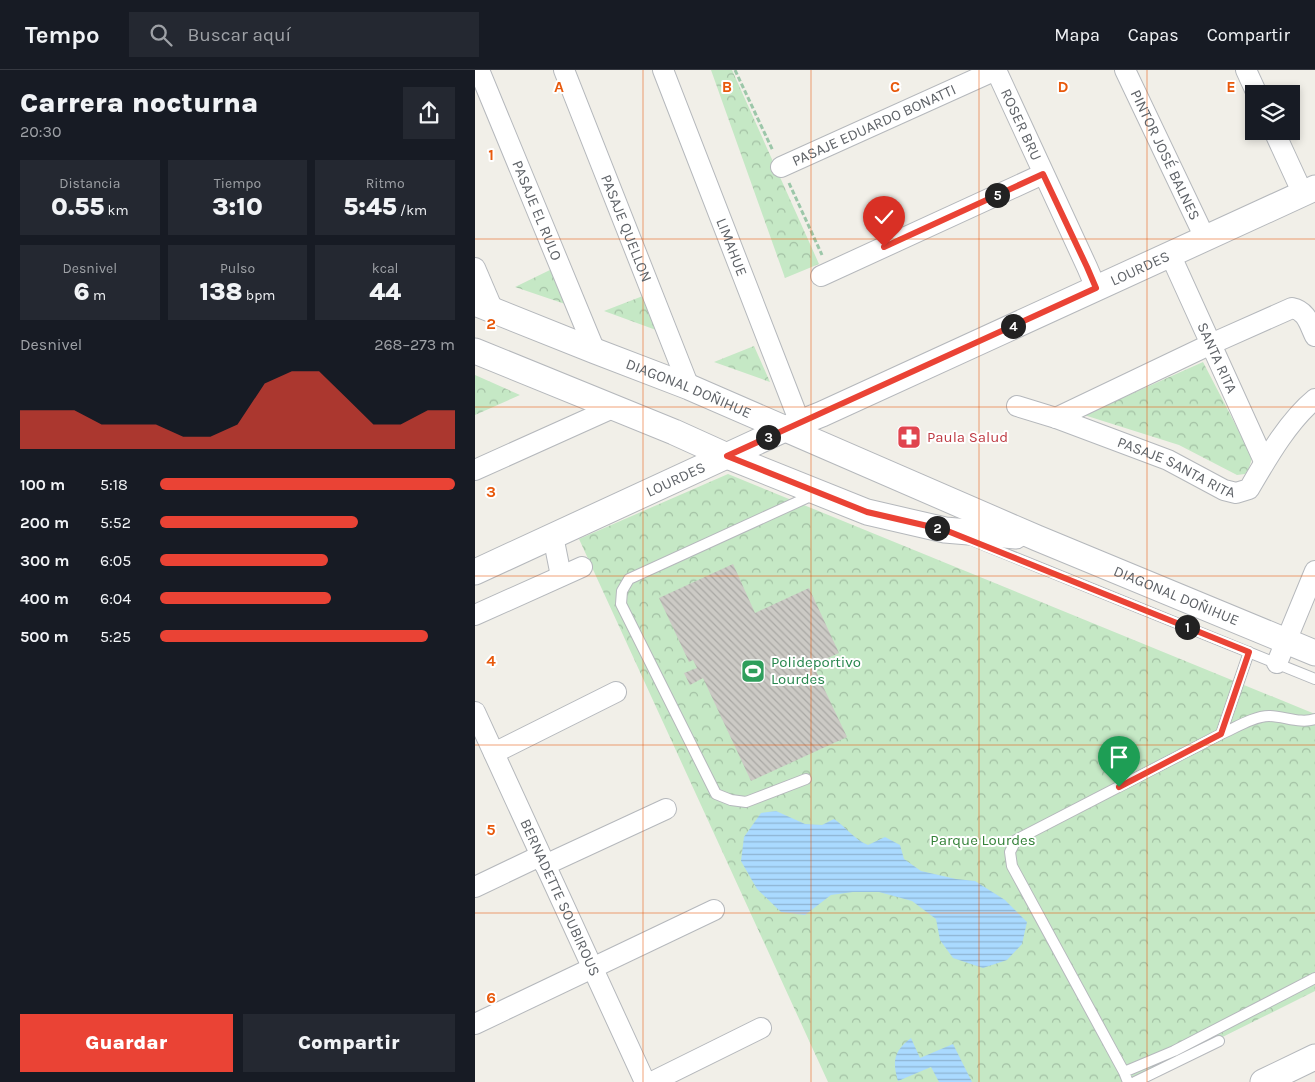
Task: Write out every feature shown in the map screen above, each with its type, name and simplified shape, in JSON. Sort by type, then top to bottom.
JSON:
[{"type":"street","name":"PASAJE EL RULO","points":[[479,70],[595,351]]},
{"type":"street","name":"PASAJE QUELLON","points":[[564,70],[689,387]]},
{"type":"street","name":"LIMAHUE","points":[[663,70],[793,426]]},
{"type":"street","name":"PASAJE EDUARDO BONATTI","points":[[781,167],[996,70]]},
{"type":"street","name":"ROSER BRU","points":[[996,70],[1096,288]]},
{"type":"street","name":"PINTOR JOSÉ BALNES","points":[[1125,70],[1205,238]]},
{"type":"street","points":[[1246,70],[1253,85]]},
{"type":"street","points":[[1280,140],[1309,191]]},
{"type":"street","points":[[821,276],[1043,174]]},
{"type":"street","name":"LOURDES","points":[[475,572],[1309,191]]},
{"type":"street","name":"SANTA RITA","points":[[1170,254],[1264,461]]},
{"type":"street","points":[[475,268],[484,306]]},
{"type":"street","name":"DIAGONAL DOÑIHUE","points":[[484,306],[595,351],[793,426],[1281,652],[1315,654]]},
{"type":"street","points":[[1056,418],[1211,344],[1292,308],[1299,309],[1304,313],[1315,336]]},
{"type":"street","name":"DIAGONAL DOÑIHUE","points":[[475,351],[867,512],[945,530],[1037,538]]},
{"type":"street","name":"PASAJE SANTA RITA","points":[[1017,406],[1056,418],[1168,460],[1224,490],[1236,493],[1249,489],[1264,461],[1295,419],[1315,400]]},
{"type":"street","points":[[475,470],[615,407]]},
{"type":"street","points":[[553,536],[561,576]]},
{"type":"street","points":[[475,615],[582,567]]},
{"type":"street","points":[[1281,652],[1315,570]]},
{"type":"street","points":[[494,754],[616,692]]},
{"type":"street","name":"BERNADETTE SOUBIROUS","points":[[475,712],[645,1082]]},
{"type":"street","points":[[475,887],[543,861],[666,809]]},
{"type":"street","points":[[475,1024],[714,910]]},
{"type":"street","points":[[652,1082],[761,1028]]},
{"type":"street","points":[[1263,1082],[1315,1057]]},
{"type":"lane","points":[[806,780],[746,802],[731,800],[716,794],[621,604],[622,591],[629,578],[818,493]]},
{"type":"lane","name":"DIAGONAL DOÑIHUE","points":[[945,530],[1249,652],[1281,652],[1315,679]]},
{"type":"lane","points":[[1221,734],[1249,652]]},
{"type":"lane","points":[[1315,719],[1303,721],[1262,716],[1221,734],[1016,840],[1010,852],[1013,866],[1126,1077],[1315,978]]},
{"type":"lane","points":[[1135,1082],[1219,1041]]},
{"type":"green space","points":[[711,70],[732,70],[819,264],[785,278]]},
{"type":"green space","points":[[552,269],[568,305],[515,287]]},
{"type":"green space","points":[[648,294],[667,334],[604,311]]},
{"type":"green space","points":[[754,346],[770,382],[714,362]]},
{"type":"green space","points":[[1203,362],[1252,458],[1245,474],[1237,475],[1179,445],[1084,415]]},
{"type":"green space","points":[[475,375],[520,395],[475,415]]},
{"type":"green space","name":"Parque Lourdes","points":[[728,474],[1315,714],[1315,991],[1132,1082],[828,1082],[579,539]]},
{"type":"water","points":[[776,811],[805,824],[822,825],[834,819],[868,845],[885,837],[900,845],[904,859],[921,871],[975,881],[1005,900],[1027,922],[1022,944],[1007,960],[983,968],[953,958],[940,940],[936,919],[912,901],[879,892],[853,892],[831,895],[805,915],[781,912],[757,889],[741,861],[744,837],[761,813]]},
{"type":"water","points":[[911,1038],[920,1058],[953,1044],[972,1082],[939,1082],[931,1067],[898,1081],[895,1068],[896,1057],[901,1047]]},
{"type":"building","name":"Polideportivo Lourdes","points":[[733,564],[755,613],[809,588],[839,653],[813,665],[847,737],[751,781],[703,678],[690,685],[684,673],[697,668],[693,660],[689,662],[659,598]]},
{"type":"place","name":"Paula Salud","points":[[909,437]]},
{"type":"place","name":"Polideportivo Lourdes","points":[[753,671]]},
{"type":"route","points":[[884,247],[1043,174],[1096,288],[727,456],[867,512],[945,530],[1249,652],[1221,734],[1119,787]]}]
